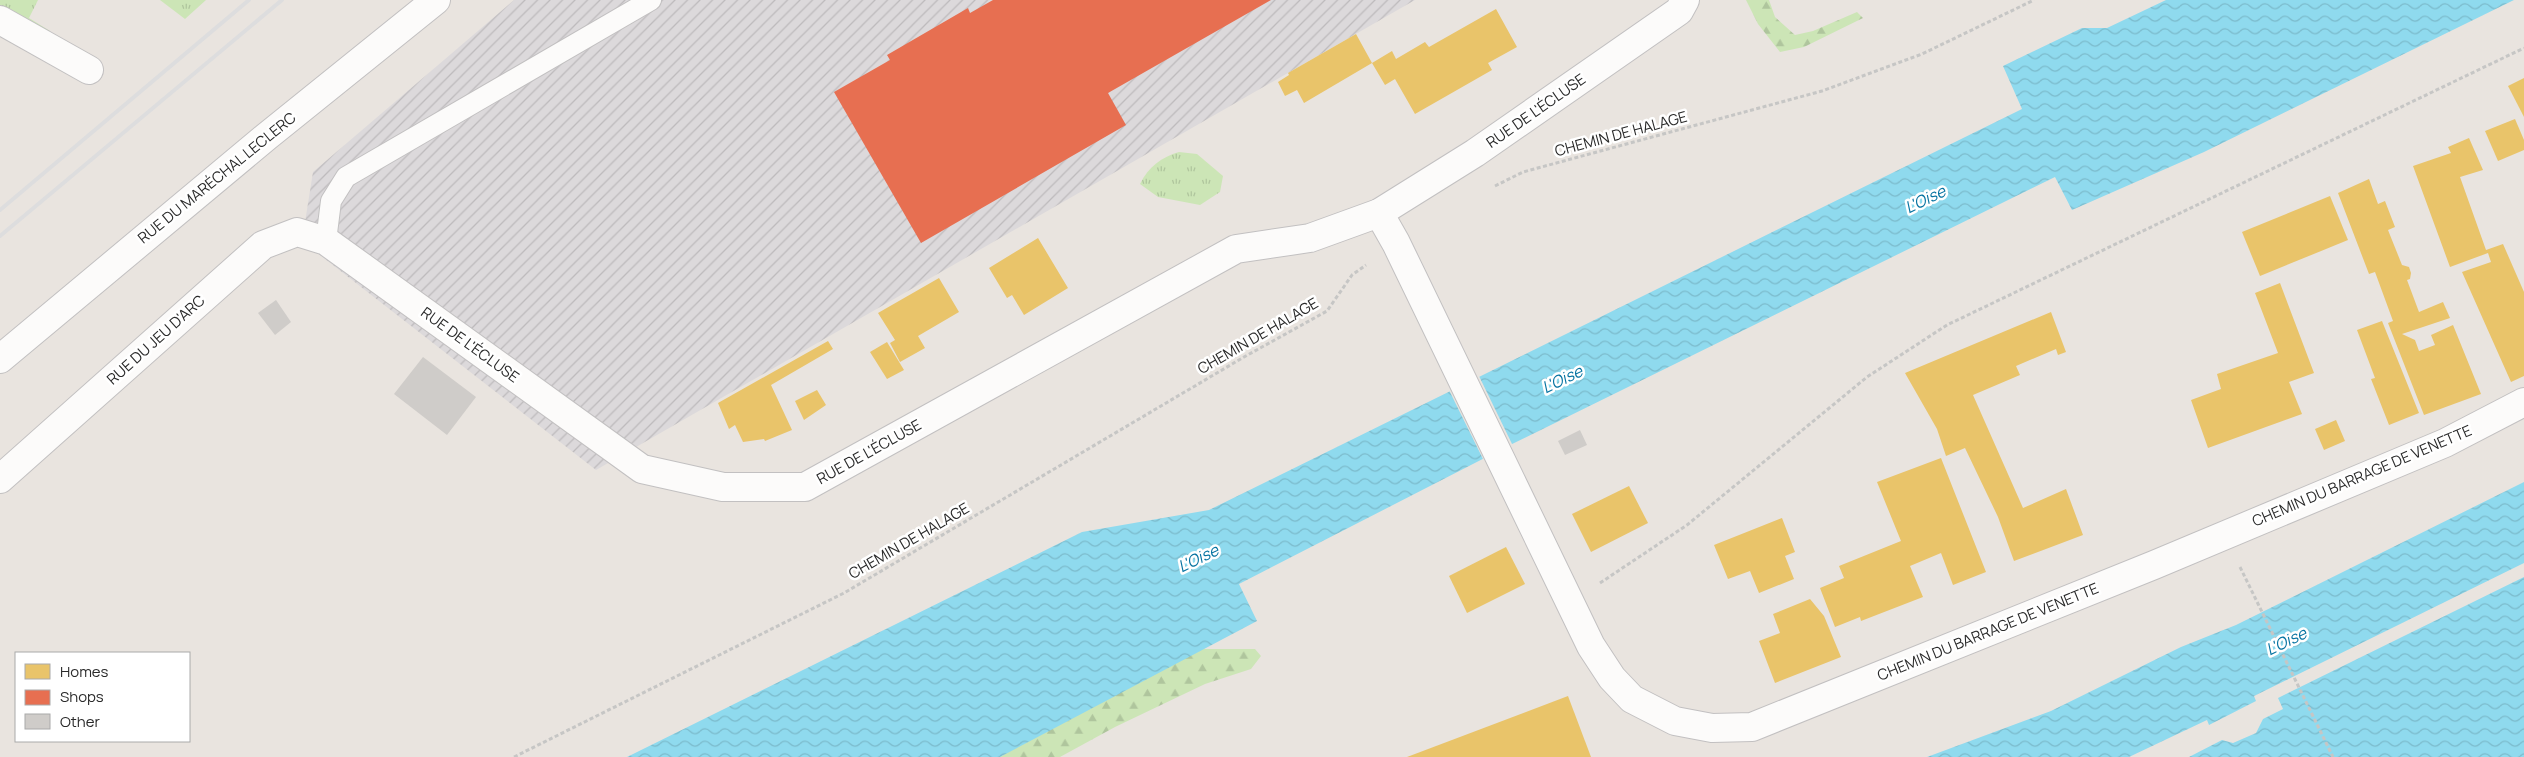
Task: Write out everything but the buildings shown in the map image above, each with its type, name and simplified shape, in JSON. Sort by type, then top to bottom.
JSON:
[{"type":"street","name":"RUE DU MARÉCHAL LECLERC","points":[[0,359],[266,136],[436,0]]},
{"type":"street","name":"RUE DE L'ÉCLUSE","points":[[326,241],[642,469],[723,487],[806,487],[1236,249],[1310,238],[1379,213],[1475,153],[1573,85],[1679,11],[1685,0]]},
{"type":"street","points":[[0,20],[89,70]]},
{"type":"street","points":[[1379,213],[1396,243]]},
{"type":"street","name":"RUE DU JEU D'ARC","points":[[0,479],[263,245],[297,232],[326,241]]},
{"type":"street","name":"CHEMIN DU BARRAGE DE VENETTE","points":[[1396,243],[1533,523],[1570,603],[1592,646],[1612,678],[1632,700],[1676,722],[1712,728],[1752,727],[2154,565],[2446,443],[2524,402]]},
{"type":"lane","points":[[326,241],[331,201],[346,177],[651,0]]},
{"type":"path","name":"CHEMIN DE HALAGE","points":[[1488,189],[1523,172],[1822,91],[1922,54],[2034,0]]},
{"type":"path","points":[[1570,603],[1687,525],[1867,378],[1947,325],[2524,48]]},
{"type":"path","name":"CHEMIN DE HALAGE","points":[[514,757],[844,593],[1244,357],[1327,311],[1352,275],[1396,243]]},
{"type":"path","points":[[2239,565],[2333,757]]},
{"type":"shaded area","points":[[514,0],[1415,0],[596,470],[302,241],[313,172]]},
{"type":"green space","points":[[0,0],[38,0],[29,18],[50,31],[46,36],[0,6]]},
{"type":"green space","points":[[160,0],[206,0],[185,19]]},
{"type":"green space","points":[[1746,0],[1769,0],[1775,17],[1795,35],[1813,31],[1857,12],[1863,18],[1804,47],[1780,52],[1758,24]]},
{"type":"green space","points":[[1179,152],[1197,154],[1223,176],[1220,192],[1200,205],[1158,197],[1140,184],[1156,163]]},
{"type":"green space","points":[[1197,649],[1255,649],[1261,656],[1251,669],[1205,684],[1115,727],[1060,757],[999,757]]},
{"type":"water","name":"L'Oise","points":[[2166,0],[2514,0],[2204,152],[2072,210],[2055,177],[1508,446],[1239,584],[1257,621],[1000,757],[627,757],[1082,532],[1209,510],[2022,109],[2003,66],[2082,28],[2107,28]]},
{"type":"water","name":"L'Oise","points":[[2524,482],[2524,563],[2254,696],[2256,701],[2209,725],[2207,720],[2129,757],[1927,757],[2051,711],[2181,647],[2236,625]]},
{"type":"water","points":[[2524,577],[2524,757],[2189,757],[2222,740],[2233,743],[2256,733],[2263,719],[2283,709],[2278,698]]},
{"type":"pier","points":[[1478,374],[1513,446],[1484,461],[1448,388]]},
{"type":"railway","points":[[0,210],[249,0]]},
{"type":"railway","points":[[0,236],[282,0]]}]
